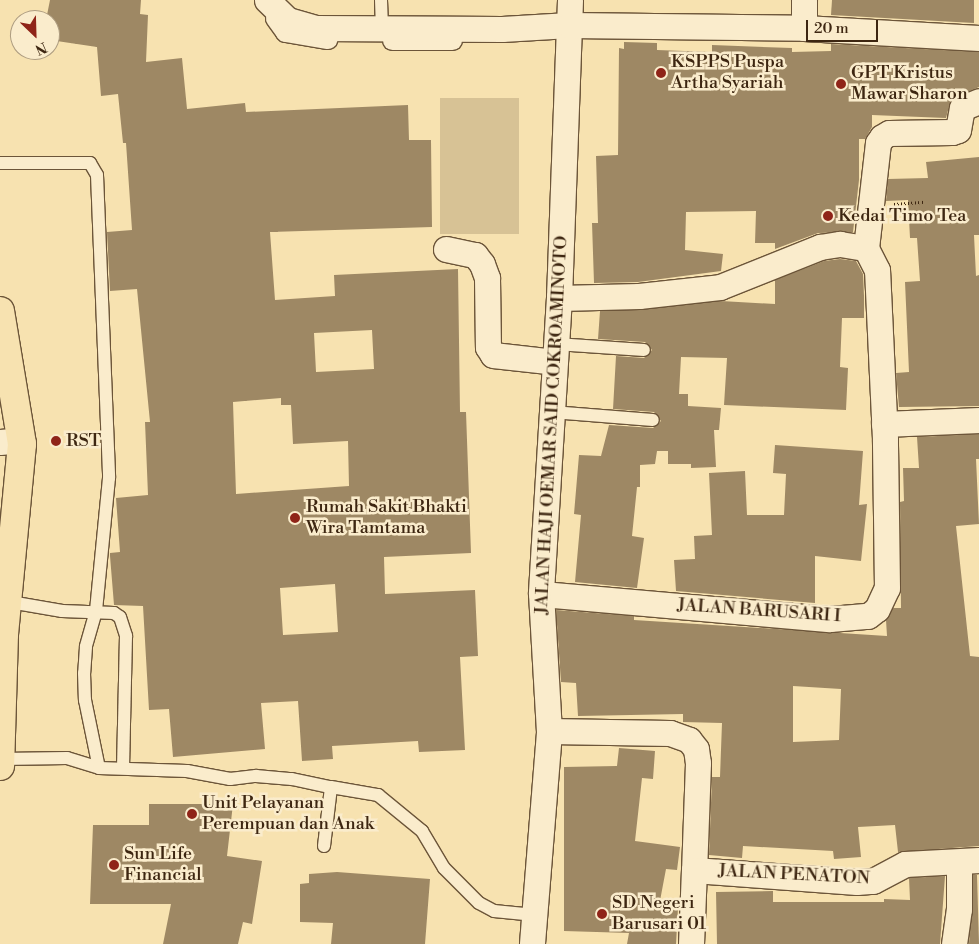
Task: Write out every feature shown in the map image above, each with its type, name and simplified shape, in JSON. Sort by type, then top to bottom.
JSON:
[{"type":"highway","points":[[0,311],[11,441],[10,602],[2,633],[0,766]]},
{"type":"street","points":[[262,0],[286,32],[321,39],[425,41],[568,28]]},
{"type":"street","points":[[267,0],[288,20],[316,28],[804,28],[979,38]]},
{"type":"street","name":"JALAN HAJI OEMAR SAID COKROAMINOTO","points":[[532,944],[549,731],[542,594],[559,298],[570,0]]},
{"type":"street","points":[[804,0],[804,28]]},
{"type":"street","points":[[559,298],[640,296],[720,287],[820,247],[840,244],[866,248],[878,143],[882,137],[889,133],[952,132],[958,130],[962,108],[979,101]]},
{"type":"street","points":[[446,248],[475,255],[482,264],[486,278],[488,347],[493,355],[556,353]]},
{"type":"street","name":"JALAN BARUSARI I","points":[[542,594],[830,619],[868,616],[877,610],[887,588],[884,424],[877,270],[866,248]]},
{"type":"street","points":[[884,424],[979,420]]},
{"type":"street","name":"JALAN PENATON","points":[[549,731],[670,733],[689,740],[696,749],[698,763],[691,944]]},
{"type":"street","points":[[954,944],[969,861]]},
{"type":"street","name":"JALAN PENATON","points":[[694,870],[857,882],[873,881],[905,864],[969,861]]},
{"type":"lane","points":[[381,0],[382,29]]},
{"type":"lane","points":[[0,163],[28,161],[90,163],[97,175],[109,478],[96,611],[86,647],[84,673],[85,700],[99,768]]},
{"type":"lane","points":[[556,353],[644,350]]},
{"type":"lane","points":[[552,412],[653,420]]},
{"type":"lane","points":[[10,602],[62,611],[96,611],[120,617],[126,636],[123,768]]},
{"type":"lane","points":[[1,759],[56,758],[99,768],[187,771],[230,779],[256,776],[292,779],[378,795],[422,831],[444,868],[479,903],[494,911],[535,914]]},
{"type":"lane","points":[[324,846],[331,787]]},
{"type":"path","points":[[871,206],[925,202]]},
{"type":"shaded area","points":[[440,98],[519,98],[519,234],[440,234]]},
{"type":"building","points":[[50,0],[141,0],[140,14],[148,15],[146,62],[182,58],[187,109],[245,103],[246,112],[408,105],[409,140],[431,140],[432,227],[270,232],[275,300],[335,296],[334,275],[458,269],[460,412],[466,412],[471,553],[384,557],[385,594],[475,590],[478,656],[460,657],[465,750],[419,752],[418,741],[332,746],[333,759],[302,761],[298,701],[261,703],[265,749],[173,757],[169,709],[149,710],[143,606],[114,605],[110,553],[120,552],[116,498],[148,495],[145,422],[150,422],[137,289],[110,291],[107,232],[132,230],[126,143],[123,143],[118,94],[101,96],[97,47],[60,41],[60,10],[48,10]],"holes":[[[372,330],[374,369],[316,372],[314,333]],[[281,398],[281,405],[291,405],[293,444],[348,441],[349,486],[236,494],[233,402]],[[335,584],[338,632],[283,635],[280,588]]]},
{"type":"building","points":[[832,0],[974,0],[974,23],[831,15]]},
{"type":"building","points":[[624,42],[657,43],[657,50],[712,52],[712,45],[792,48],[792,52],[831,51],[831,44],[979,52],[979,87],[951,99],[946,118],[872,115],[872,127],[865,139],[859,139],[859,180],[853,232],[818,233],[775,249],[775,243],[755,243],[756,211],[686,212],[685,250],[723,254],[721,271],[638,282],[594,283],[592,223],[598,223],[596,156],[618,155],[619,48],[624,49]]},
{"type":"building","points":[[979,157],[979,235],[974,235],[976,276],[979,275],[979,406],[899,407],[896,373],[909,372],[905,282],[920,281],[917,238],[910,238],[908,200],[886,201],[888,179],[928,178],[926,162]]},
{"type":"building","points":[[840,259],[856,261],[863,274],[864,296],[864,318],[842,318],[840,367],[848,368],[846,410],[724,405],[727,358],[681,357],[679,394],[688,394],[688,406],[721,408],[719,430],[714,430],[716,467],[691,468],[691,464],[668,464],[668,451],[657,451],[655,464],[640,465],[640,487],[637,487],[632,536],[644,538],[637,588],[575,582],[581,515],[574,514],[579,455],[601,456],[609,425],[653,428],[661,421],[654,412],[613,409],[616,356],[644,358],[652,350],[645,342],[598,339],[600,311],[721,301],[775,304],[775,280],[824,261]]},
{"type":"building","points":[[979,434],[979,459],[976,459],[979,524],[956,526],[970,656],[979,657],[979,846],[898,852],[895,825],[858,827],[861,857],[834,859],[833,851],[743,846],[742,858],[709,855],[712,777],[720,777],[722,723],[683,722],[683,714],[578,716],[576,683],[561,682],[556,610],[634,616],[634,620],[887,636],[886,620],[893,608],[901,608],[900,502],[904,501],[903,468],[919,468],[917,437]],"holes":[[[793,686],[841,689],[839,740],[793,742]]]},
{"type":"building","points":[[775,445],[863,451],[859,505],[867,504],[861,561],[815,556],[815,603],[676,591],[674,560],[695,559],[694,536],[712,535],[709,473],[745,471],[747,515],[784,515],[786,474],[773,473]]},
{"type":"building","points":[[619,748],[655,751],[653,779],[642,778],[635,841],[680,847],[677,870],[666,869],[659,906],[678,908],[676,944],[627,944],[629,933],[564,931],[564,767],[617,766]]},
{"type":"building","points":[[149,804],[233,804],[227,856],[262,861],[252,924],[243,922],[238,944],[163,944],[171,904],[90,904],[93,825],[149,825]]},
{"type":"building","points":[[337,872],[430,879],[425,944],[331,944],[333,923],[300,922],[300,884],[309,883],[309,874]]},
{"type":"building","points":[[973,875],[977,875],[979,944],[969,944]]},
{"type":"building","points":[[945,876],[940,944],[717,944],[716,892],[773,891],[773,902],[884,902],[884,899],[910,900],[909,878]]},
{"type":"place","name":"KSPPS Puspa Artha Syariah","points":[[661,73]]},
{"type":"place","name":"GPT Kristus Mawar Sharon","points":[[841,84]]},
{"type":"place","name":"Kedai Timo Tea","points":[[828,216]]},
{"type":"place","name":"RST","points":[[56,441]]},
{"type":"place","name":"Rumah Sakit Bhakti Wira Tamtama","points":[[295,518]]},
{"type":"place","name":"Unit Pelayanan Perempuan dan Anak","points":[[192,814]]},
{"type":"place","name":"Sun Life Financial","points":[[114,865]]},
{"type":"place","name":"SD Negeri Barusari 01","points":[[602,914]]}]
